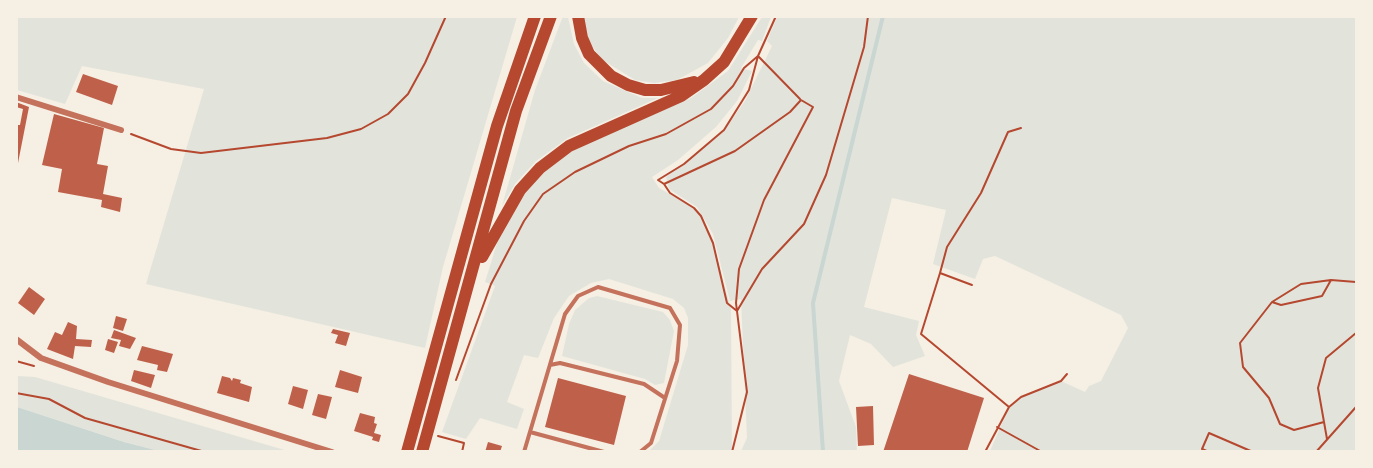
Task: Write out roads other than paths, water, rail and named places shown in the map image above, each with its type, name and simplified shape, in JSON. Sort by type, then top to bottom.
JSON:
[{"type":"highway","points":[[408,448],[497,126],[535,16]]},
{"type":"highway","points":[[422,450],[516,111],[551,16]]},
{"type":"highway","points":[[578,16],[582,38],[589,54],[611,76],[628,85],[645,90],[661,90],[704,80]]},
{"type":"highway","points":[[471,276],[501,218],[520,190],[540,168],[569,146],[681,96],[704,80],[723,62],[752,16]]},
{"type":"street","points":[[16,97],[121,130]]},
{"type":"street","points":[[16,339],[41,358],[332,452]]},
{"type":"lane","points":[[524,452],[565,314],[578,296],[598,287],[670,308],[680,325],[677,361],[651,443],[640,452]]},
{"type":"lane","points":[[550,365],[560,363],[644,384],[665,398]]},
{"type":"lane","points":[[530,432],[604,452]]},
{"type":"waterway","points":[[823,452],[813,303],[883,16]]}]
